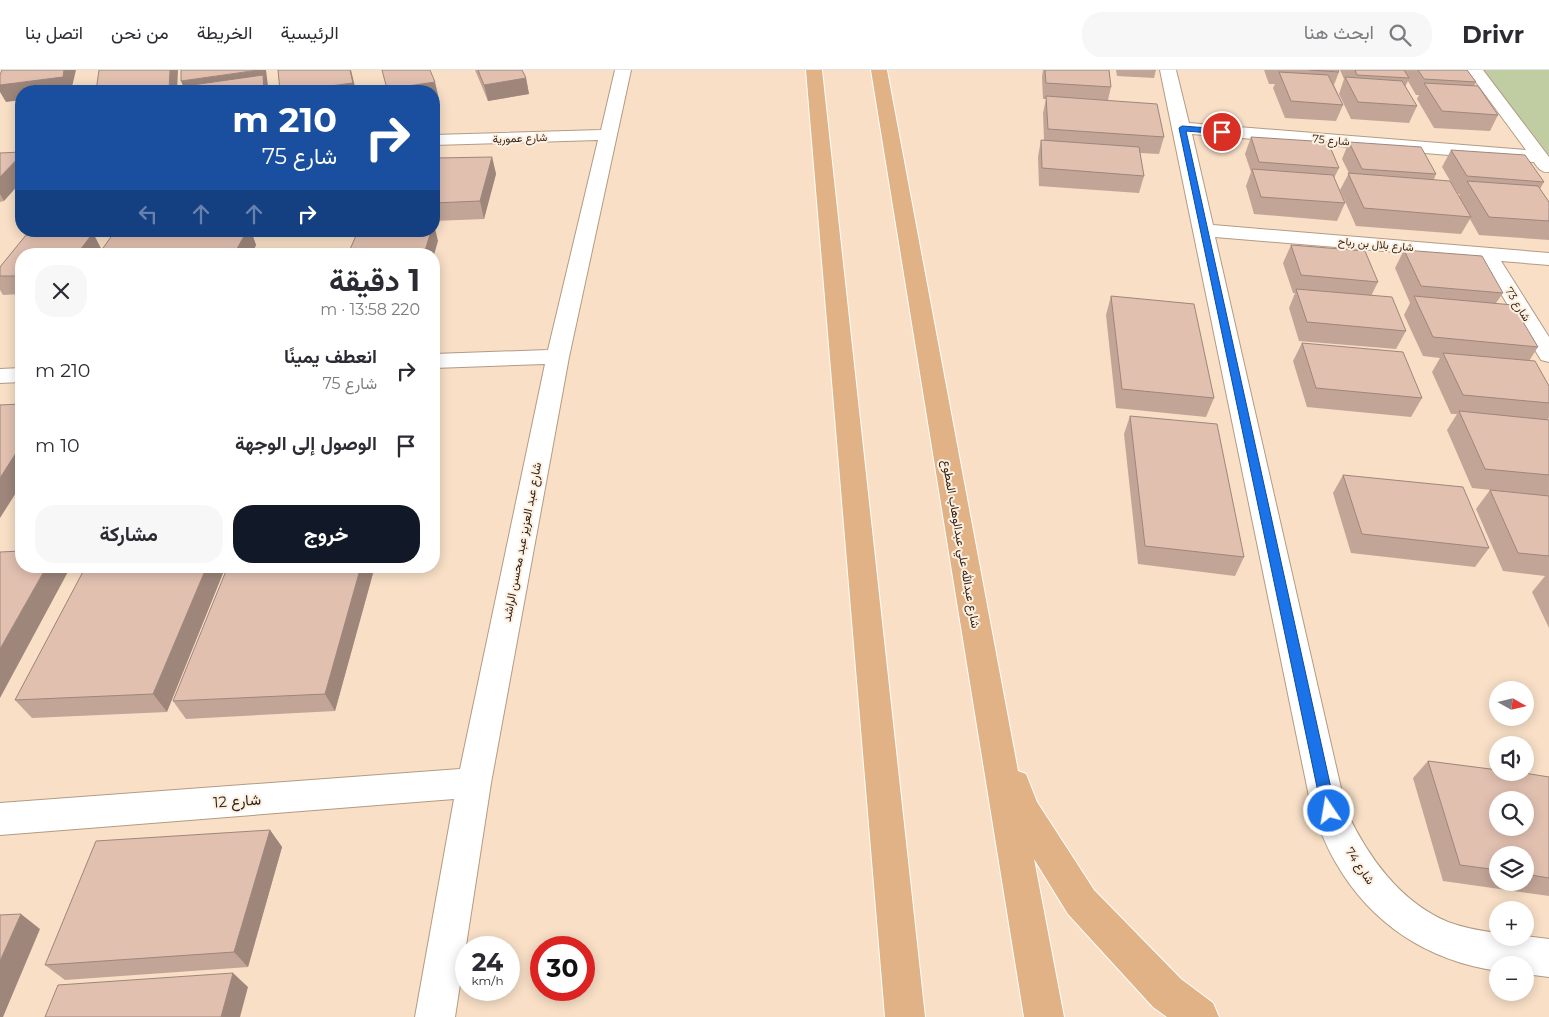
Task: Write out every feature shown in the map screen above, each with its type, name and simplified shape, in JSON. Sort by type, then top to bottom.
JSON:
[{"type":"main road","points":[[814,70],[904,1017]]},
{"type":"main road","name":"شارع عبدالله علي عبدالوهاب المطوع","points":[[879,70],[1044,1017]]},
{"type":"main road","points":[[993,724],[1023,810],[1081,902],[1167,993],[1199,1017]]},
{"type":"street","name":"شارع عبد العزيز عبد محسن الراشد","points":[[435,1017],[474,783],[558,357],[623,70]]},
{"type":"street","name":"شارع 74","points":[[1168,70],[1329,811],[1349,852],[1372,885],[1398,912],[1430,934],[1466,946],[1549,958]]},
{"type":"street","name":"شارع 75","points":[[1475,70],[1544,164]]},
{"type":"street","name":"شارع 75","points":[[1182,128],[1544,164]]},
{"type":"street","name":"شارع عمورية","points":[[440,140],[607,135]]},
{"type":"street","name":"شارع بلال بن رباح","points":[[1204,230],[1549,259]]},
{"type":"street","name":"شارع 73","points":[[1486,253],[1549,355]]},
{"type":"street","points":[[440,361],[558,357]]},
{"type":"street","points":[[0,376],[15,375]]},
{"type":"street","name":"شارع 12","points":[[0,819],[474,783]]},
{"type":"green space","points":[[1482,70],[1549,70],[1549,155]]},
{"type":"building","points":[[2,70],[64,70],[63,77],[0,85]]},
{"type":"building","points":[[99,70],[170,70],[169,85],[97,85]]},
{"type":"building","points":[[181,70],[259,70],[181,81]]},
{"type":"building","points":[[278,70],[350,70],[353,83],[338,85],[279,85]]},
{"type":"building","points":[[382,70],[430,70],[435,82],[414,85],[386,85]]},
{"type":"building","points":[[478,70],[522,70],[526,78],[484,85]]},
{"type":"building","points":[[1045,70],[1109,70],[1111,87],[1046,83]]},
{"type":"building","points":[[1310,70],[1338,70],[1339,72]]},
{"type":"building","points":[[1355,70],[1404,70],[1409,78],[1357,75]]},
{"type":"building","points":[[1418,70],[1467,70],[1476,82],[1424,79]]},
{"type":"building","points":[[1279,72],[1328,75],[1343,105],[1291,101]]},
{"type":"building","points":[[263,75],[264,85],[192,85]]},
{"type":"building","points":[[1345,77],[1402,81],[1417,106],[1358,102]]},
{"type":"building","points":[[1424,83],[1478,86],[1498,115],[1442,111]]},
{"type":"building","points":[[1046,96],[1157,104],[1164,137],[1048,129]]},
{"type":"building","points":[[1251,137],[1328,142],[1339,168],[1259,162]]},
{"type":"building","points":[[1041,140],[1139,147],[1144,176],[1042,168]]},
{"type":"building","points":[[1349,142],[1421,147],[1436,174],[1362,169]]},
{"type":"building","points":[[1451,150],[1525,155],[1544,182],[1467,176]]},
{"type":"building","points":[[15,152],[15,161],[0,177],[0,153]]},
{"type":"building","points":[[492,157],[480,201],[440,203],[440,158]]},
{"type":"building","points":[[1252,169],[1333,175],[1345,203],[1261,197]]},
{"type":"building","points":[[1348,173],[1450,181],[1471,217],[1364,208]]},
{"type":"building","points":[[1467,181],[1538,186],[1549,202],[1549,221],[1489,217]]},
{"type":"building","points":[[24,237],[90,237],[82,248],[15,248]]},
{"type":"building","points":[[111,237],[244,237],[237,248],[103,248]]},
{"type":"building","points":[[355,237],[429,237],[426,248],[351,248]]},
{"type":"building","points":[[1291,245],[1365,251],[1378,282],[1301,275]]},
{"type":"building","points":[[15,249],[15,276],[0,276],[0,267]]},
{"type":"building","points":[[1404,250],[1482,256],[1503,293],[1421,286]]},
{"type":"building","points":[[1296,289],[1392,297],[1406,331],[1307,322]]},
{"type":"building","points":[[1111,296],[1194,304],[1214,398],[1122,389]]},
{"type":"building","points":[[1414,296],[1513,305],[1538,347],[1433,337]]},
{"type":"building","points":[[1302,343],[1403,352],[1422,398],[1316,388]]},
{"type":"building","points":[[1443,353],[1535,361],[1549,386],[1549,403],[1463,395]]},
{"type":"building","points":[[15,404],[15,454],[0,478],[0,405]]},
{"type":"building","points":[[1459,411],[1549,420],[1549,475],[1485,469]]},
{"type":"building","points":[[1130,416],[1217,424],[1244,557],[1145,546]]},
{"type":"building","points":[[1343,475],[1463,487],[1489,548],[1362,534]]},
{"type":"building","points":[[1490,490],[1549,496],[1549,556],[1518,553]]},
{"type":"building","points":[[15,551],[15,573],[43,573],[0,649],[0,552]]},
{"type":"building","points":[[82,573],[204,573],[153,694],[15,700]]},
{"type":"building","points":[[225,573],[359,573],[325,694],[173,701]]},
{"type":"building","points":[[1428,761],[1489,769],[1489,781],[1534,781],[1534,775],[1549,777],[1549,878],[1534,876],[1534,846],[1489,846],[1489,869],[1460,865]]},
{"type":"building","points":[[270,830],[234,952],[45,965],[96,841]]},
{"type":"building","points":[[21,914],[0,961],[0,915]]},
{"type":"building","points":[[233,973],[221,1017],[45,1017],[58,985]]},
{"type":"route","points":[[1222,132],[1182,128],[1329,811]]}]
